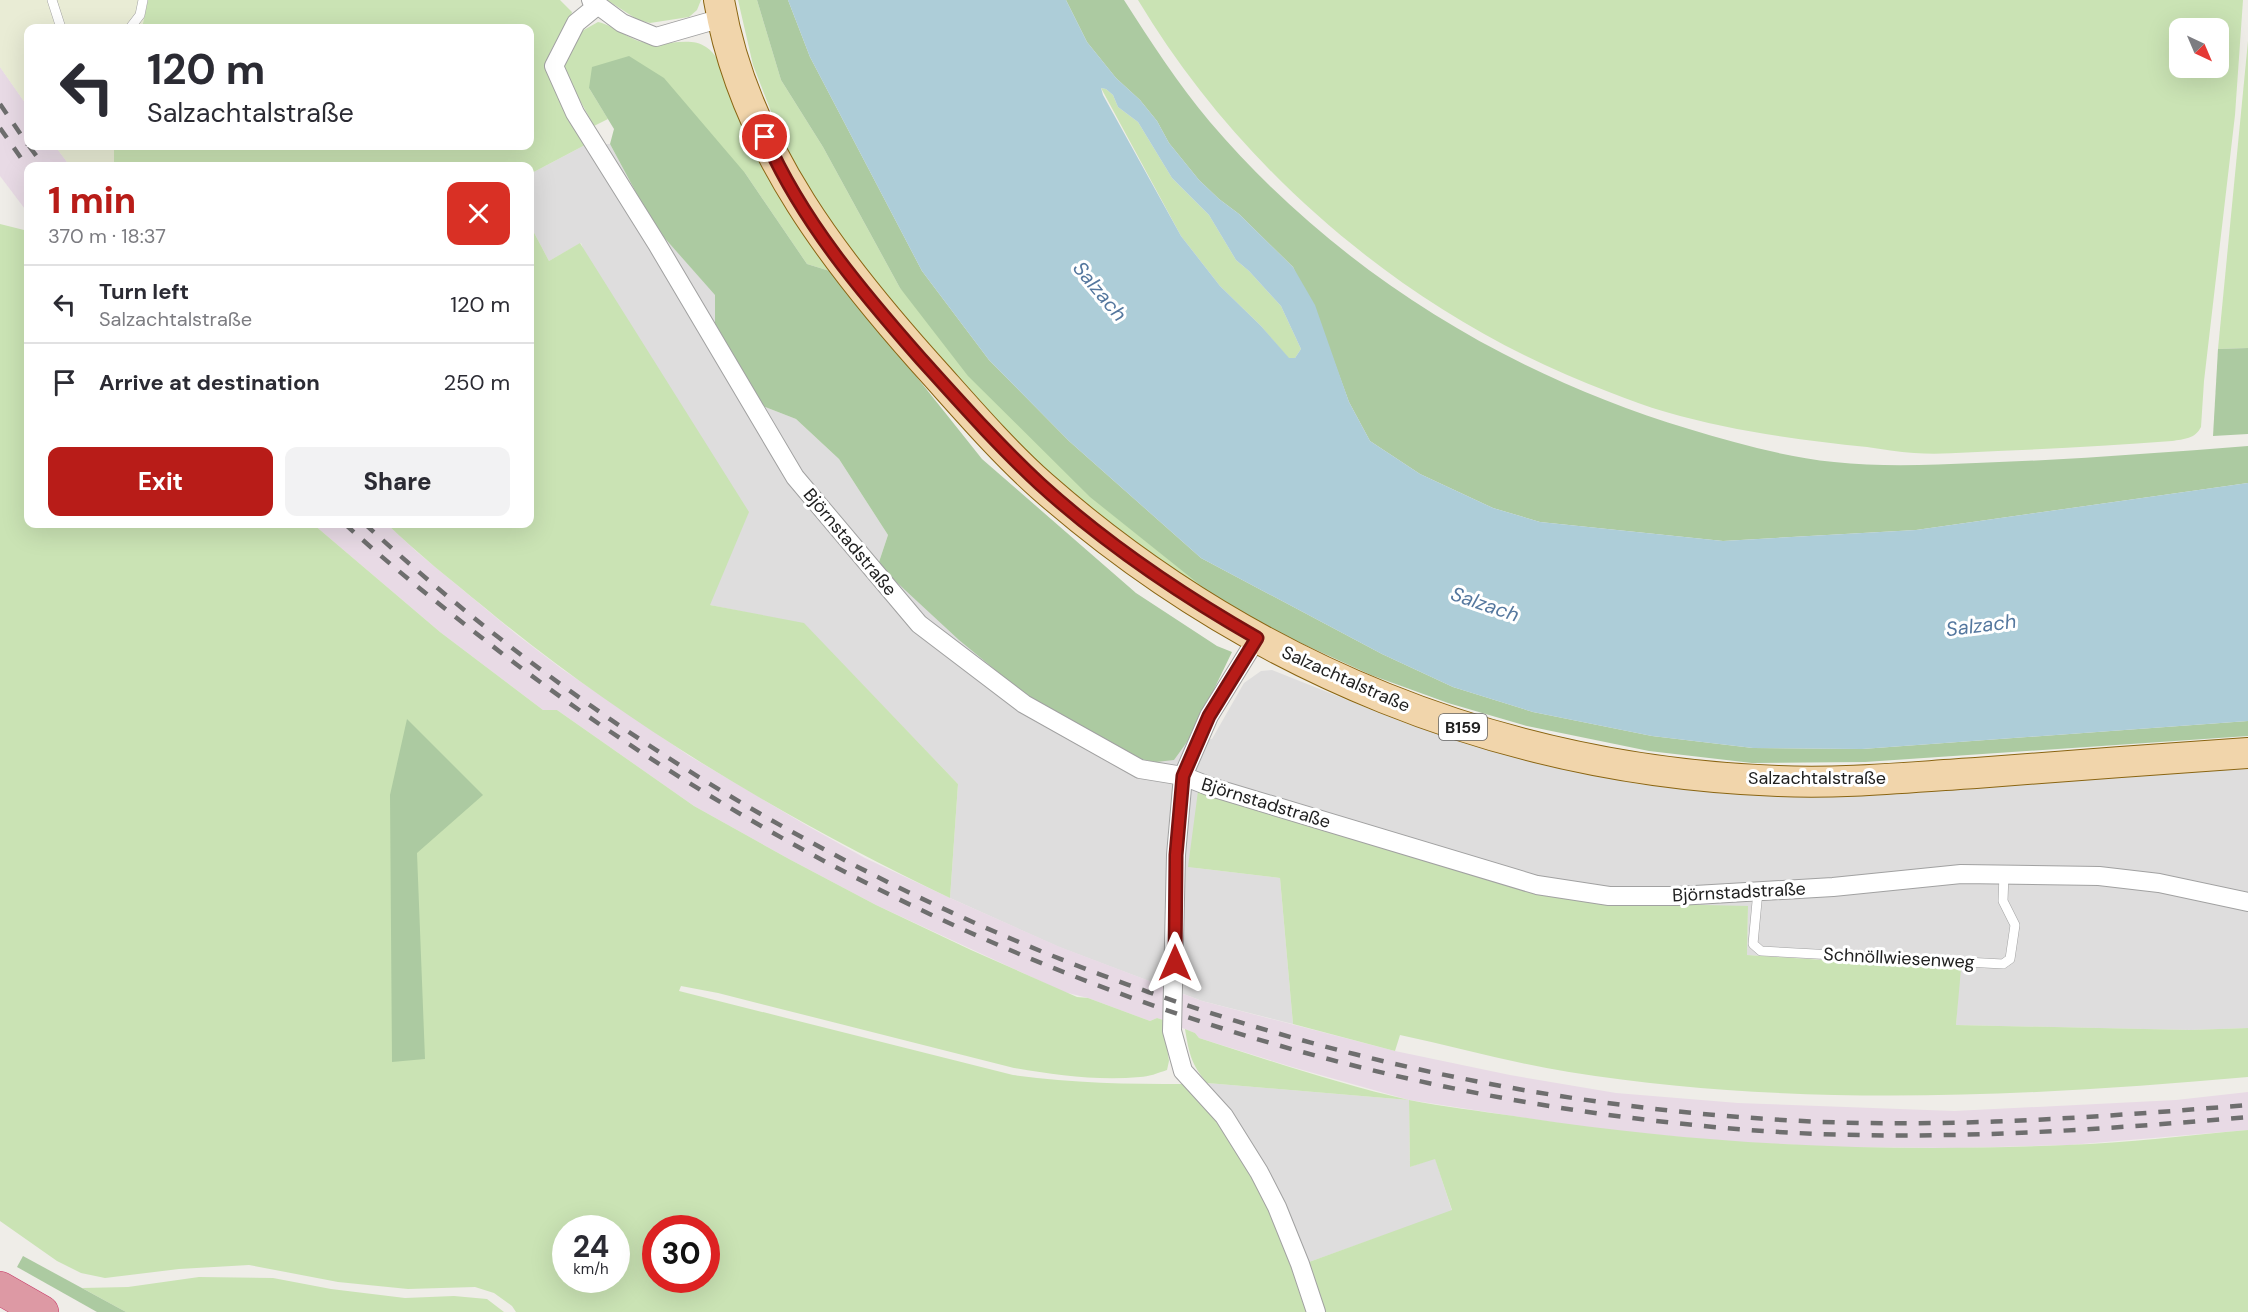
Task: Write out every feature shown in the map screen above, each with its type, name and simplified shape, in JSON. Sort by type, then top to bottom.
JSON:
[{"type":"highway","points":[[0,1288],[42,1312]]},
{"type":"main road","name":"Salzachtalstraße","points":[[721,9],[749,101],[773,156],[800,203],[833,251],[893,327],[964,406],[1040,483],[1123,552],[1201,606],[1257,638],[1346,682],[1435,718],[1518,744],[1607,763],[1694,775],[1779,781],[1865,781],[2248,753]]},
{"type":"street","points":[[594,3],[622,23],[656,37],[721,9]]},
{"type":"street","name":"Björnstadstraße","points":[[594,3],[576,23],[554,66],[575,113],[657,244],[795,477],[919,624],[1024,704],[1140,770],[1183,776],[1211,787],[1537,885],[1609,896],[1678,896],[1833,886],[1961,874],[2004,874],[2099,876],[2159,883],[2248,902]]},
{"type":"street","points":[[1257,638],[1209,716],[1183,776],[1176,855],[1175,984],[1172,1032],[1184,1071],[1224,1116],[1259,1172],[1293,1247],[1316,1312]]},
{"type":"lane","points":[[52,0],[60,24]]},
{"type":"lane","points":[[133,24],[140,15],[143,0]]},
{"type":"lane","name":"Schnöllwiesenweg","points":[[1758,891],[1753,944],[1761,951],[2003,964],[2010,959],[2015,926],[2003,901],[2004,874]]},
{"type":"shaded area","points":[[0,67],[24,101],[24,150],[58,150],[67,162],[24,162],[24,208],[0,176]]},
{"type":"shaded area","points":[[610,144],[654,226],[716,295],[715,330],[760,405],[796,419],[839,459],[888,535],[878,565],[1192,735],[1212,739],[1244,683],[1261,671],[1272,670],[1405,723],[1470,745],[1551,767],[1638,784],[1725,794],[1817,795],[1941,789],[2248,767],[2248,1028],[2190,1030],[1956,1025],[1960,969],[1747,955],[1748,907],[1621,903],[1188,867],[1280,878],[1293,1024],[1202,1001],[1059,947],[950,898],[958,784],[804,624],[710,605],[581,243],[549,261],[534,233],[534,172],[585,145]]},
{"type":"shaded area","points":[[318,528],[391,528],[516,634],[562,669],[688,755],[806,825],[865,858],[1060,947],[1202,1001],[1395,1051],[1510,1075],[1616,1093],[1738,1103],[1954,1111],[2176,1100],[2248,1092],[2248,1130],[2070,1145],[1957,1148],[1832,1147],[1721,1141],[1597,1129],[1409,1100],[1199,1038],[1195,1033],[1157,1018],[1150,1021],[1088,998],[1064,992],[876,905],[694,806],[557,710],[543,710],[440,632]]},
{"type":"shaded area","points":[[1207,1083],[1409,1100],[1410,1167],[1435,1158],[1452,1211],[1309,1262],[1256,1152]]},
{"type":"green space","points":[[0,0],[148,0],[143,24],[24,24],[24,101],[0,67]]},
{"type":"green space","points":[[148,0],[560,0],[572,12],[570,20],[549,55],[547,72],[585,145],[534,172],[534,162],[114,162],[114,150],[534,150],[534,24],[143,24]]},
{"type":"green space","points":[[607,0],[701,0],[697,10],[689,17],[650,23],[638,20]]},
{"type":"green space","points":[[738,0],[757,0],[781,80],[823,147],[900,288],[1193,578],[1235,613],[1158,563],[1043,472],[870,283],[801,179],[753,65]]},
{"type":"green space","points":[[757,0],[788,0],[810,57],[922,271],[989,360],[1069,441],[1201,558],[1382,654],[1453,687],[1533,712],[1652,736],[1753,748],[1862,749],[2248,721],[2248,736],[1865,762],[1752,763],[1649,751],[1527,726],[1448,703],[1371,675],[1235,613],[1090,497],[968,376],[900,288],[823,147],[781,80]]},
{"type":"green space","points":[[1066,0],[1124,0],[1176,78],[1210,122],[1259,175],[1312,224],[1368,269],[1427,310],[1490,346],[1554,378],[1621,406],[1689,429],[1760,449],[1815,460],[1852,464],[2010,462],[2248,446],[2248,483],[1916,530],[1723,541],[1540,522],[1493,508],[1420,474],[1370,441],[1349,402],[1327,342],[1293,267],[1239,214],[1199,180],[1169,143],[1157,121],[1140,100],[1116,78],[1087,42]]},
{"type":"green space","points":[[1138,0],[2243,0],[2235,115],[2204,381],[2201,427],[2192,436],[2172,441],[1925,454],[1766,434],[1659,410],[1538,362],[1469,325],[1403,283],[1341,235],[1283,183],[1229,126],[1181,65]]},
{"type":"green space","points":[[598,22],[641,42],[655,44],[693,42],[706,47],[712,53],[722,69],[738,116],[758,157],[781,196],[833,272],[807,264],[745,173],[589,88],[608,119],[594,126],[567,77],[564,64],[582,31]]},
{"type":"green space","points":[[2248,41],[2248,348],[2218,349]]},
{"type":"green space","points":[[629,56],[664,78],[745,173],[807,264],[833,272],[982,459],[1136,593],[1217,646],[1232,652],[1192,735],[1174,760],[1156,762],[1134,758],[1022,692],[959,640],[878,565],[888,535],[839,459],[796,419],[760,405],[715,330],[715,295],[654,226],[610,144],[614,129],[589,88],[592,67]]},
{"type":"green space","points":[[1101,88],[1113,95],[1118,107],[1138,122],[1172,178],[1209,215],[1236,260],[1281,306],[1301,349],[1295,358],[1289,359],[1261,326],[1220,286],[1181,236]]},
{"type":"green space","points":[[58,150],[114,150],[114,162],[67,162]]},
{"type":"green space","points":[[0,224],[24,230],[24,528],[318,528],[440,632],[543,710],[557,710],[694,806],[876,905],[971,950],[1077,997],[1088,998],[1150,1021],[1157,1018],[1163,1020],[1169,1061],[1167,1070],[1143,1077],[1092,1078],[1014,1068],[718,993],[681,986],[679,991],[1013,1075],[1056,1080],[1185,1084],[1233,1142],[1257,1179],[1279,1228],[1309,1312],[516,1312],[512,1306],[494,1293],[475,1287],[408,1289],[338,1282],[249,1265],[179,1269],[105,1278],[81,1273],[57,1261],[0,1221]]},
{"type":"green space","points":[[534,233],[549,261],[580,243],[749,512],[710,605],[804,623],[958,784],[950,898],[827,836],[708,767],[650,730],[538,650],[391,528],[534,528]]},
{"type":"green space","points":[[2248,348],[2248,434],[2213,436],[2218,349]]},
{"type":"green space","points":[[407,719],[483,795],[417,853],[425,1059],[392,1062],[390,795]]},
{"type":"green space","points":[[1198,791],[1621,903],[1748,906],[1747,955],[1961,969],[1956,1025],[2190,1030],[2248,1028],[2248,1077],[1993,1094],[1823,1095],[1738,1091],[1569,1072],[1505,1060],[1400,1035],[1395,1051],[1293,1024],[1280,878],[1188,867]]},
{"type":"green space","points":[[1185,1029],[1195,1033],[1199,1038],[1277,1063],[1409,1100],[1207,1083],[1197,1070],[1192,1058]]},
{"type":"green space","points":[[1409,1100],[1652,1134],[1859,1147],[2067,1145],[2248,1130],[2248,1312],[1324,1312],[1309,1262],[1452,1210],[1435,1159],[1410,1167]]},
{"type":"green space","points":[[23,1256],[126,1312],[97,1312],[17,1267]]},
{"type":"green space","points":[[199,1277],[273,1278],[331,1289],[405,1298],[454,1296],[487,1299],[504,1312],[126,1312],[82,1288],[128,1287]]},
{"type":"water","name":"Salzach","points":[[788,0],[1066,0],[1087,42],[1116,78],[1140,100],[1157,121],[1169,143],[1199,180],[1239,214],[1293,267],[1315,305],[1349,402],[1370,441],[1420,474],[1493,508],[1540,522],[1723,541],[1916,530],[2248,483],[2248,721],[1862,749],[1753,748],[1652,736],[1533,712],[1453,687],[1382,654],[1201,558],[1069,441],[989,360],[922,271],[810,57]],"holes":[[[1101,88],[1113,95],[1118,107],[1138,122],[1172,178],[1209,215],[1236,260],[1281,306],[1301,349],[1295,358],[1289,358],[1261,326],[1220,286],[1181,236],[1103,95]]]},
{"type":"railway","points":[[0,104],[24,139]]},
{"type":"railway","points":[[0,128],[24,162]]},
{"type":"railway","points":[[32,150],[41,162]]},
{"type":"railway","points":[[350,528],[403,575],[504,655],[645,754],[791,843],[942,920],[1099,986],[1259,1040],[1424,1082],[1592,1113],[1763,1131],[1945,1135],[2127,1127],[2248,1117]]},
{"type":"railway","points":[[370,528],[514,649],[672,760],[840,858],[1016,941],[1198,1009],[1385,1061],[1575,1098],[1768,1119],[1948,1123],[2068,1118],[2248,1105]]},
{"type":"route","points":[[765,137],[773,156],[800,203],[840,261],[893,327],[964,406],[1040,483],[1123,552],[1201,606],[1257,638],[1209,716],[1183,776],[1176,855],[1175,963]]}]
